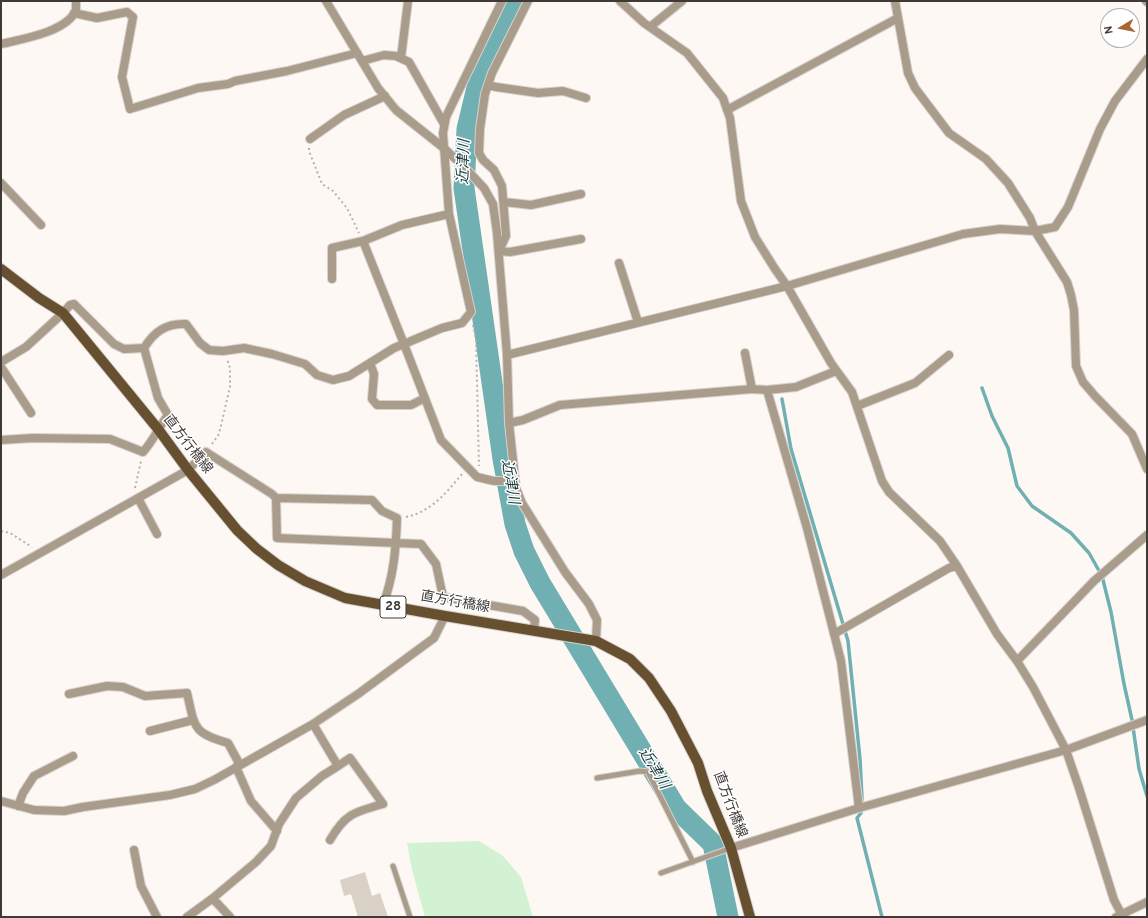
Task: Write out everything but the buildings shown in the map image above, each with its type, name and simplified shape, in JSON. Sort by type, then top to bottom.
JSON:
[{"type":"main road","name":"直方行橋線","points":[[1,269],[63,314],[158,429],[188,470],[237,530],[257,549],[278,565],[305,581],[345,598],[596,641],[630,659],[649,678],[671,711],[698,763],[707,791],[730,848],[750,917]]},
{"type":"street","points":[[1,44],[55,30],[67,22],[74,13],[76,10],[76,1]]},
{"type":"street","points":[[326,1],[378,88],[396,110],[445,149],[484,188],[492,204],[498,250],[507,354],[509,423],[516,488],[522,503],[565,572],[589,604],[597,620],[596,641]]},
{"type":"street","points":[[401,58],[408,1]]},
{"type":"street","points":[[1,440],[33,438],[110,439],[143,452],[151,444],[158,429],[168,415],[158,398],[144,348],[152,336],[166,327],[186,324],[200,343],[209,350],[223,351],[244,348],[272,354],[305,364],[317,376],[332,380],[349,376],[394,348],[442,328],[462,323],[470,312],[449,214],[443,133],[444,124],[502,1]]},
{"type":"street","points":[[498,250],[506,236],[502,186],[494,170],[483,160],[479,153],[480,129],[485,94],[492,73],[528,1]]},
{"type":"street","points":[[620,1],[625,7],[650,27],[687,53],[723,98],[730,118],[741,201],[755,237],[787,286],[836,371],[852,392],[882,481],[889,492],[940,541],[957,566],[997,634],[1017,661],[1033,687],[1066,750],[1114,900],[1121,916],[1147,902]]},
{"type":"street","points":[[650,27],[682,1]]},
{"type":"street","points":[[895,1],[908,72],[916,88],[949,133],[986,159],[1008,183],[1030,218],[1035,231],[1067,282],[1074,310],[1076,366],[1083,382],[1132,434],[1147,469]]},
{"type":"street","points":[[74,13],[97,18],[127,12],[133,17],[122,78],[130,109],[198,88],[228,84],[235,81],[287,71],[357,53]]},
{"type":"street","points":[[727,110],[898,18]]},
{"type":"street","points":[[362,61],[384,55],[396,56],[409,62],[444,124]]},
{"type":"street","points":[[507,354],[787,286],[963,234],[1000,229],[1035,231],[1055,227],[1068,207],[1100,129],[1116,101],[1147,58]]},
{"type":"street","points":[[488,85],[538,93],[563,91],[586,98]]},
{"type":"street","points":[[310,139],[344,115],[385,96]]},
{"type":"street","points":[[1,183],[41,225]]},
{"type":"street","points":[[504,202],[531,205],[581,194]]},
{"type":"street","points":[[332,279],[332,248],[363,241],[402,225],[449,214]]},
{"type":"street","points":[[498,250],[510,252],[581,239]]},
{"type":"street","points":[[363,241],[441,440],[477,477],[494,482],[515,481]]},
{"type":"street","points":[[619,263],[638,322]]},
{"type":"street","points":[[1,362],[26,347],[63,314],[70,305],[74,304],[114,344],[124,349],[144,348]]},
{"type":"street","points":[[745,353],[752,389]]},
{"type":"street","points":[[857,406],[915,383],[949,355]]},
{"type":"street","points":[[370,363],[374,374],[372,399],[377,404],[411,405],[425,398]]},
{"type":"street","points":[[1,367],[31,413]]},
{"type":"street","points":[[509,423],[523,420],[560,405],[752,389],[767,390],[796,387],[836,371]]},
{"type":"street","points":[[767,390],[808,528],[841,661],[859,808]]},
{"type":"street","points":[[1,575],[188,470],[206,452],[276,498],[372,500],[382,511],[397,518],[394,567],[383,604]]},
{"type":"street","points":[[276,498],[277,538],[421,544],[436,564],[443,597],[523,611],[535,620],[534,630]]},
{"type":"street","points":[[135,500],[157,534]]},
{"type":"street","points":[[1017,661],[1094,581],[1147,535]]},
{"type":"street","points":[[834,634],[950,568],[957,566]]},
{"type":"street","points":[[1,801],[34,810],[64,811],[170,795],[195,789],[313,724],[358,694],[434,638],[446,616]]},
{"type":"street","points":[[69,694],[108,686],[123,687],[144,696],[186,693],[193,720],[198,730],[210,738],[228,743],[251,801],[277,831]]},
{"type":"street","points":[[150,731],[193,720]]},
{"type":"street","points":[[730,848],[859,808],[1066,750],[1147,720]]},
{"type":"street","points":[[313,724],[338,766]]},
{"type":"street","points":[[18,806],[23,793],[34,776],[73,756]]},
{"type":"street","points":[[187,917],[212,899],[256,862],[270,846],[279,824],[296,798],[322,776],[350,758],[383,804],[356,811],[339,825],[330,840]]},
{"type":"street","points":[[134,850],[141,886],[157,917]]},
{"type":"street","points":[[212,899],[230,917]]},
{"type":"lane","points":[[597,778],[640,771],[648,772],[693,862]]},
{"type":"lane","points":[[661,872],[730,848]]},
{"type":"lane","points":[[393,866],[410,917]]},
{"type":"path","points":[[310,139],[309,151],[322,184],[333,192],[347,208],[363,241]]},
{"type":"path","points":[[470,312],[476,340],[479,467],[477,477]]},
{"type":"path","points":[[206,452],[219,434],[230,387],[230,368],[223,351]]},
{"type":"path","points":[[135,500],[143,452]]},
{"type":"path","points":[[397,518],[411,516],[439,500],[468,468]]},
{"type":"path","points":[[1,531],[10,533],[42,553]]},
{"type":"green space","points":[[479,841],[503,856],[521,877],[533,917],[425,917],[412,870],[407,843]]},
{"type":"waterway","name":"近津川","points":[[518,1],[481,71],[467,129],[464,188],[503,459],[515,524],[524,551],[540,583],[676,808],[713,844],[728,917]]},
{"type":"waterway","points":[[982,388],[992,416],[1008,448],[1017,486],[1032,506],[1071,533],[1089,553],[1102,576],[1111,612],[1132,720],[1139,769],[1147,796]]},
{"type":"waterway","points":[[782,399],[791,449],[848,641],[860,759],[862,798],[861,813],[857,818],[882,917]]}]
